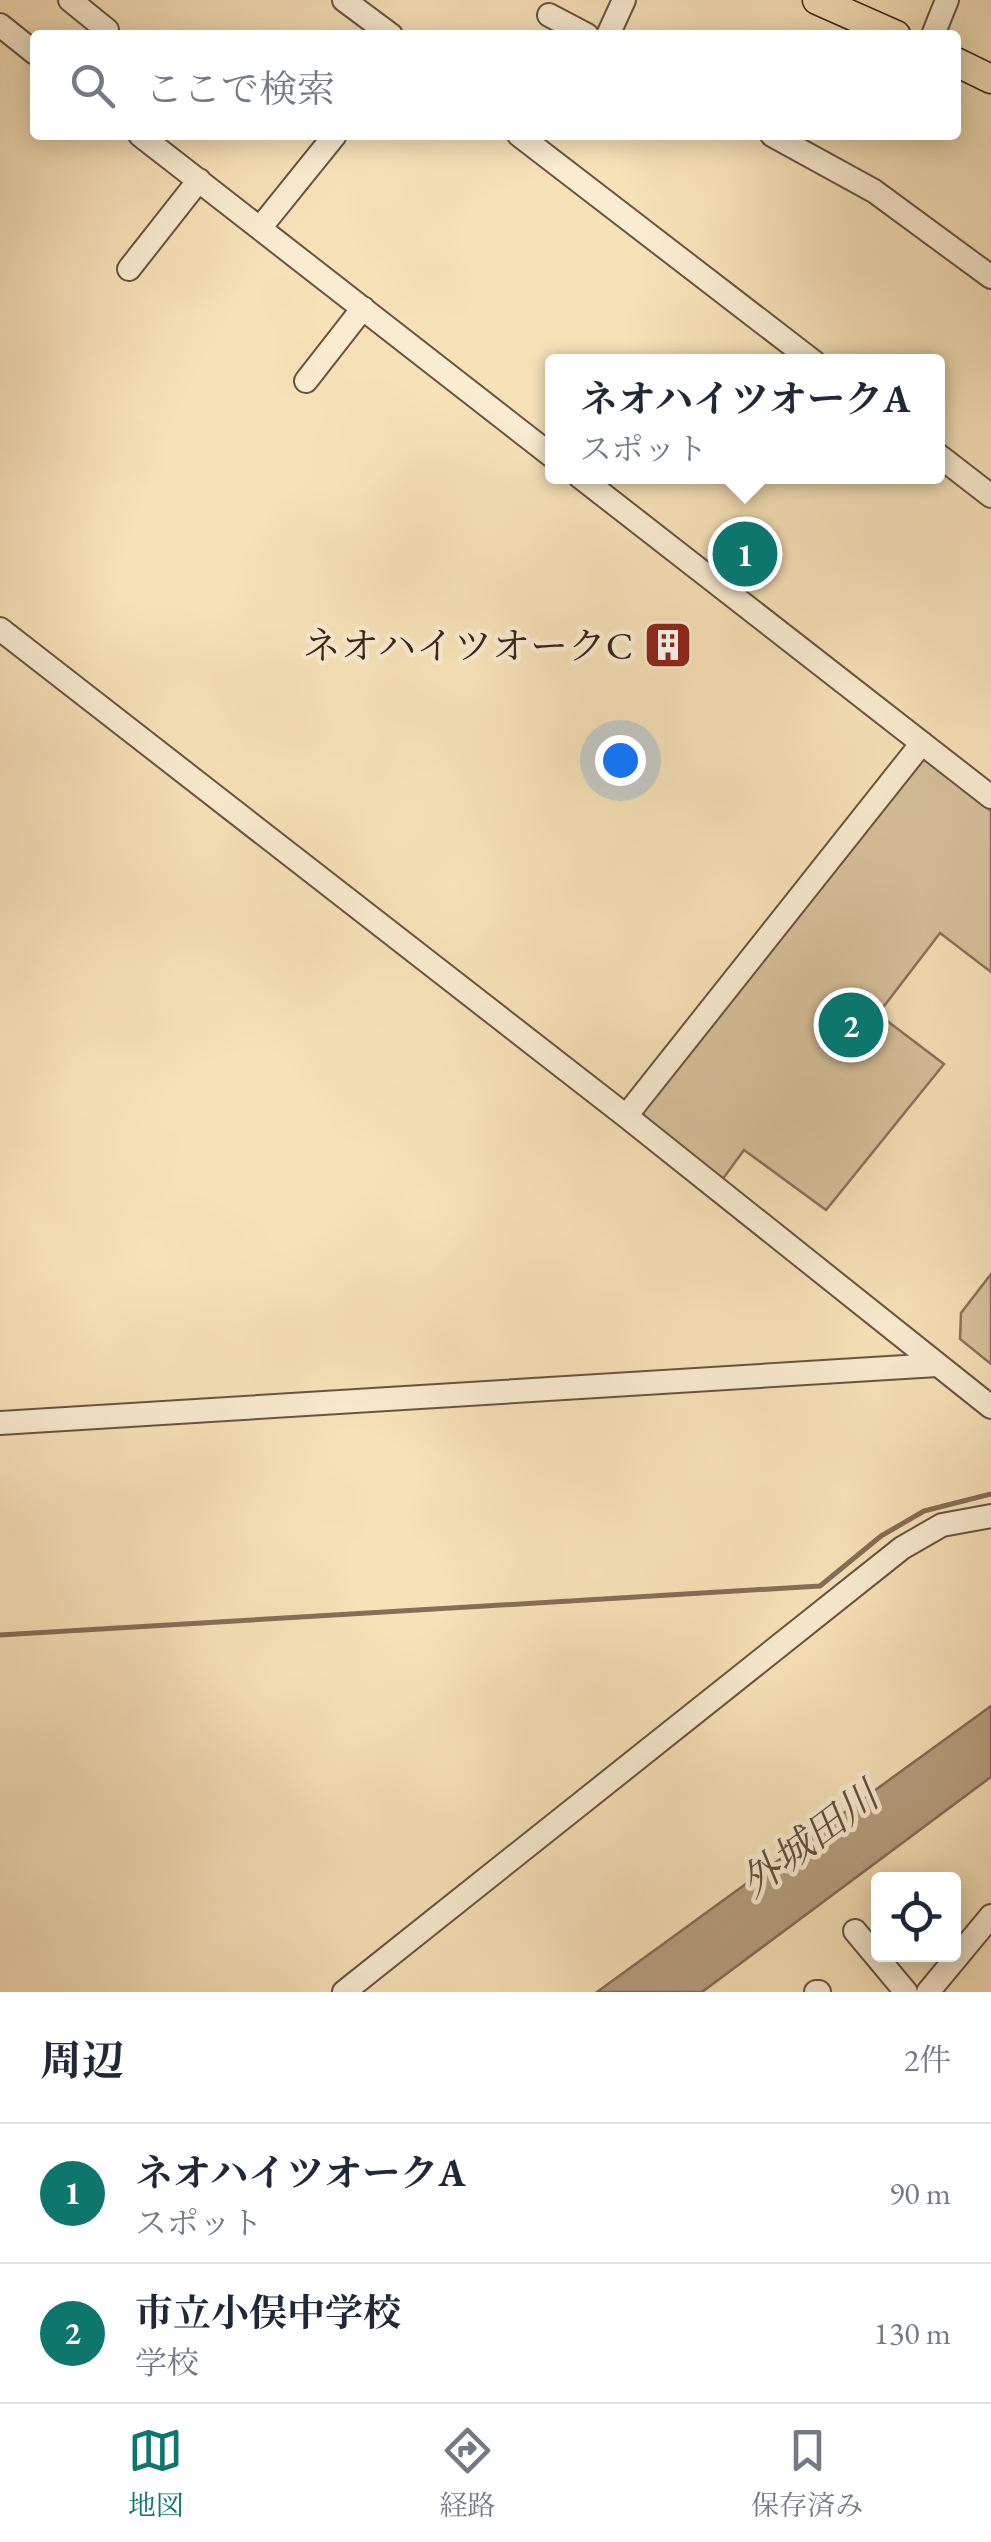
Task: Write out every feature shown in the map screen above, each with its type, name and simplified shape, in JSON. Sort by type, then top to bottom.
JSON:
[{"type":"main road","points":[[818,0],[885,30]]},
{"type":"main road","points":[[961,64],[991,79]]},
{"type":"street","points":[[70,0],[108,30]]},
{"type":"street","points":[[344,0],[384,30]]},
{"type":"street","points":[[610,30],[624,0]]},
{"type":"street","points":[[935,30],[947,0]]},
{"type":"street","points":[[550,15],[578,30]]},
{"type":"street","points":[[0,25],[30,49]]},
{"type":"street","points":[[146,140],[545,451]]},
{"type":"street","points":[[260,228],[331,140]]},
{"type":"street","points":[[525,140],[804,354]]},
{"type":"street","points":[[781,140],[874,190],[991,277]]},
{"type":"street","points":[[129,269],[198,180]]},
{"type":"street","points":[[306,380],[363,308]]},
{"type":"street","points":[[945,461],[991,496]]},
{"type":"street","points":[[588,484],[991,797]]},
{"type":"street","points":[[0,629],[626,1116],[991,1407]]},
{"type":"street","points":[[626,1116],[922,744]]},
{"type":"street","points":[[0,1424],[937,1365]]},
{"type":"street","points":[[344,1992],[902,1548],[942,1525],[991,1516]]},
{"type":"street","points":[[928,1992],[991,1916]]},
{"type":"street","points":[[855,1931],[906,1992]]},
{"type":"shaded area","points":[[921,755],[991,811],[991,972],[940,933],[878,1014],[944,1064],[826,1210],[744,1150],[722,1180],[645,1119],[643,1111]]},
{"type":"shaded area","points":[[991,1274],[991,1364],[960,1339],[961,1313]]},
{"type":"water","name":"外城田川","points":[[991,1706],[991,1777],[702,1992],[597,1992]]},
{"type":"waterway","points":[[0,1635],[820,1586],[881,1536],[924,1511],[991,1494]]},
{"type":"place","name":"ネオハイツオークA","points":[[745,554]]},
{"type":"place","name":"ネオハイツオークC","points":[[668,645]]},
{"type":"place","name":"市立小俣中学校","points":[[851,1025]]}]
